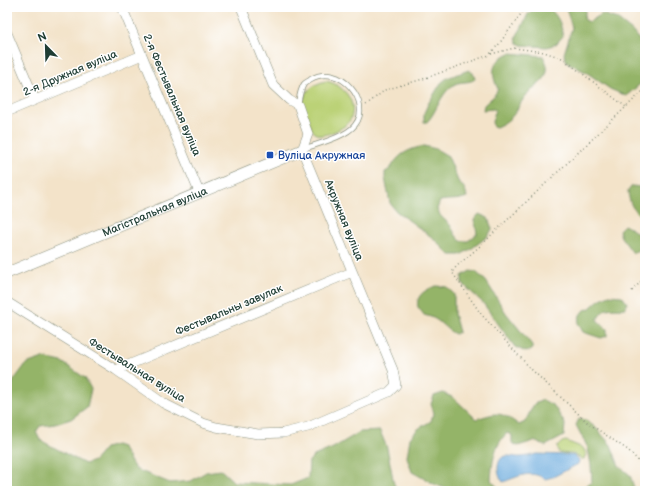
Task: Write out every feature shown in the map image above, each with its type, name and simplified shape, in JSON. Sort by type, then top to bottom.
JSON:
[{"type":"street","name":"2-я Фестывальная вуліца","points":[[122,7],[199,192]]},
{"type":"street","points":[[241,7],[273,85],[289,100],[298,104],[308,134],[302,150]]},
{"type":"street","points":[[7,33],[35,100]]},
{"type":"street","name":"2-я Дружная вуліца","points":[[7,112],[142,55]]},
{"type":"street","name":"Магістральная вуліца","points":[[7,273],[302,150]]},
{"type":"street","name":"Акружная вуліца","points":[[302,150],[393,370],[396,385]]},
{"type":"street","name":"Фестывальны завулак","points":[[116,370],[352,272]]},
{"type":"street","name":"Фестывальная вуліца","points":[[7,302],[116,370],[162,403],[203,423],[229,430],[258,434],[283,433],[308,427],[389,392],[396,385]]},
{"type":"lane","points":[[298,104],[304,83],[315,77],[327,74],[337,76],[350,86],[357,96],[360,111],[356,125],[347,132],[302,150]]},
{"type":"path","points":[[489,54],[500,44],[526,7]]},
{"type":"path","points":[[360,111],[385,90],[423,79],[489,54],[514,48],[544,52],[562,58],[626,107]]},
{"type":"path","points":[[645,89],[452,272],[481,314],[531,369],[588,423],[628,450],[645,468]]},
{"type":"path","points":[[632,291],[645,277]]},
{"type":"green space","points":[[536,7],[548,7],[558,20],[563,36],[556,44],[547,47],[521,45],[517,42],[516,37],[528,14]]},
{"type":"green space","points":[[566,7],[586,7],[584,19],[589,22],[602,14],[617,19],[632,31],[645,47],[645,80],[626,96],[610,89],[589,74],[567,62],[564,54],[572,28]]},
{"type":"green space","points":[[510,53],[543,56],[547,65],[547,71],[543,80],[529,92],[513,115],[496,127],[493,126],[492,122],[495,112],[494,109],[483,110],[484,105],[494,96],[498,89],[494,77],[494,68],[496,63]]},
{"type":"green space","points":[[469,70],[474,74],[475,79],[452,86],[444,94],[427,122],[424,122],[424,113],[441,83],[447,78]]},
{"type":"green space","points":[[326,81],[338,86],[348,95],[351,101],[352,114],[349,122],[344,127],[330,133],[318,135],[313,131],[309,123],[304,110],[303,102],[306,94],[311,88],[318,83]]},
{"type":"green space","points":[[424,146],[436,149],[448,156],[458,181],[465,189],[467,197],[440,201],[437,209],[441,217],[450,225],[457,237],[461,241],[468,241],[477,234],[474,220],[479,214],[488,218],[492,229],[488,236],[471,249],[460,255],[450,255],[433,238],[396,211],[390,203],[385,172],[404,153]]},
{"type":"green space","points":[[632,186],[641,187],[645,191],[645,220],[635,211],[631,204],[628,191]]},
{"type":"green space","points":[[624,225],[636,233],[642,241],[643,245],[639,250],[633,253],[621,237],[619,230]]},
{"type":"green space","points":[[470,271],[476,272],[486,281],[506,313],[532,345],[532,350],[526,352],[515,347],[483,303],[462,283],[462,276]]},
{"type":"green space","points":[[436,286],[447,287],[454,294],[454,314],[459,332],[455,334],[438,321],[424,315],[418,307],[418,299],[422,293]]},
{"type":"green space","points":[[609,295],[622,296],[627,303],[625,308],[608,309],[600,315],[597,320],[607,329],[607,336],[601,338],[583,332],[578,323],[580,315],[583,311]]},
{"type":"green space","points":[[43,358],[62,362],[85,378],[91,389],[87,407],[71,419],[55,424],[40,426],[36,432],[40,440],[85,464],[94,461],[105,448],[116,445],[122,447],[135,469],[170,483],[191,481],[206,472],[221,470],[234,482],[291,485],[308,478],[309,461],[314,456],[333,448],[360,432],[380,431],[387,448],[394,484],[398,491],[7,491],[7,397],[14,380],[26,364]]},
{"type":"green space","points":[[443,393],[454,398],[476,419],[498,414],[507,417],[519,425],[525,422],[534,404],[543,400],[554,406],[565,424],[564,436],[545,446],[534,441],[518,446],[512,443],[512,435],[507,433],[496,449],[491,474],[491,480],[501,491],[454,491],[436,485],[412,472],[407,457],[410,438],[418,429],[431,421],[434,413],[431,404],[434,396]]},
{"type":"green space","points":[[579,419],[586,420],[596,428],[611,445],[619,466],[630,475],[635,491],[622,491],[621,488],[613,487],[612,491],[520,491],[552,488],[579,490],[592,482],[588,448],[576,425]]},
{"type":"green space","points":[[566,441],[583,448],[586,453],[584,459],[573,454],[559,453],[557,447],[562,442]]},
{"type":"water","points":[[537,454],[569,455],[575,456],[579,460],[578,464],[553,477],[545,479],[540,476],[529,474],[503,482],[498,469],[501,458],[507,456],[523,457]]},
{"type":"place","name":"Вуліца Акружная","points":[[270,155]]}]
